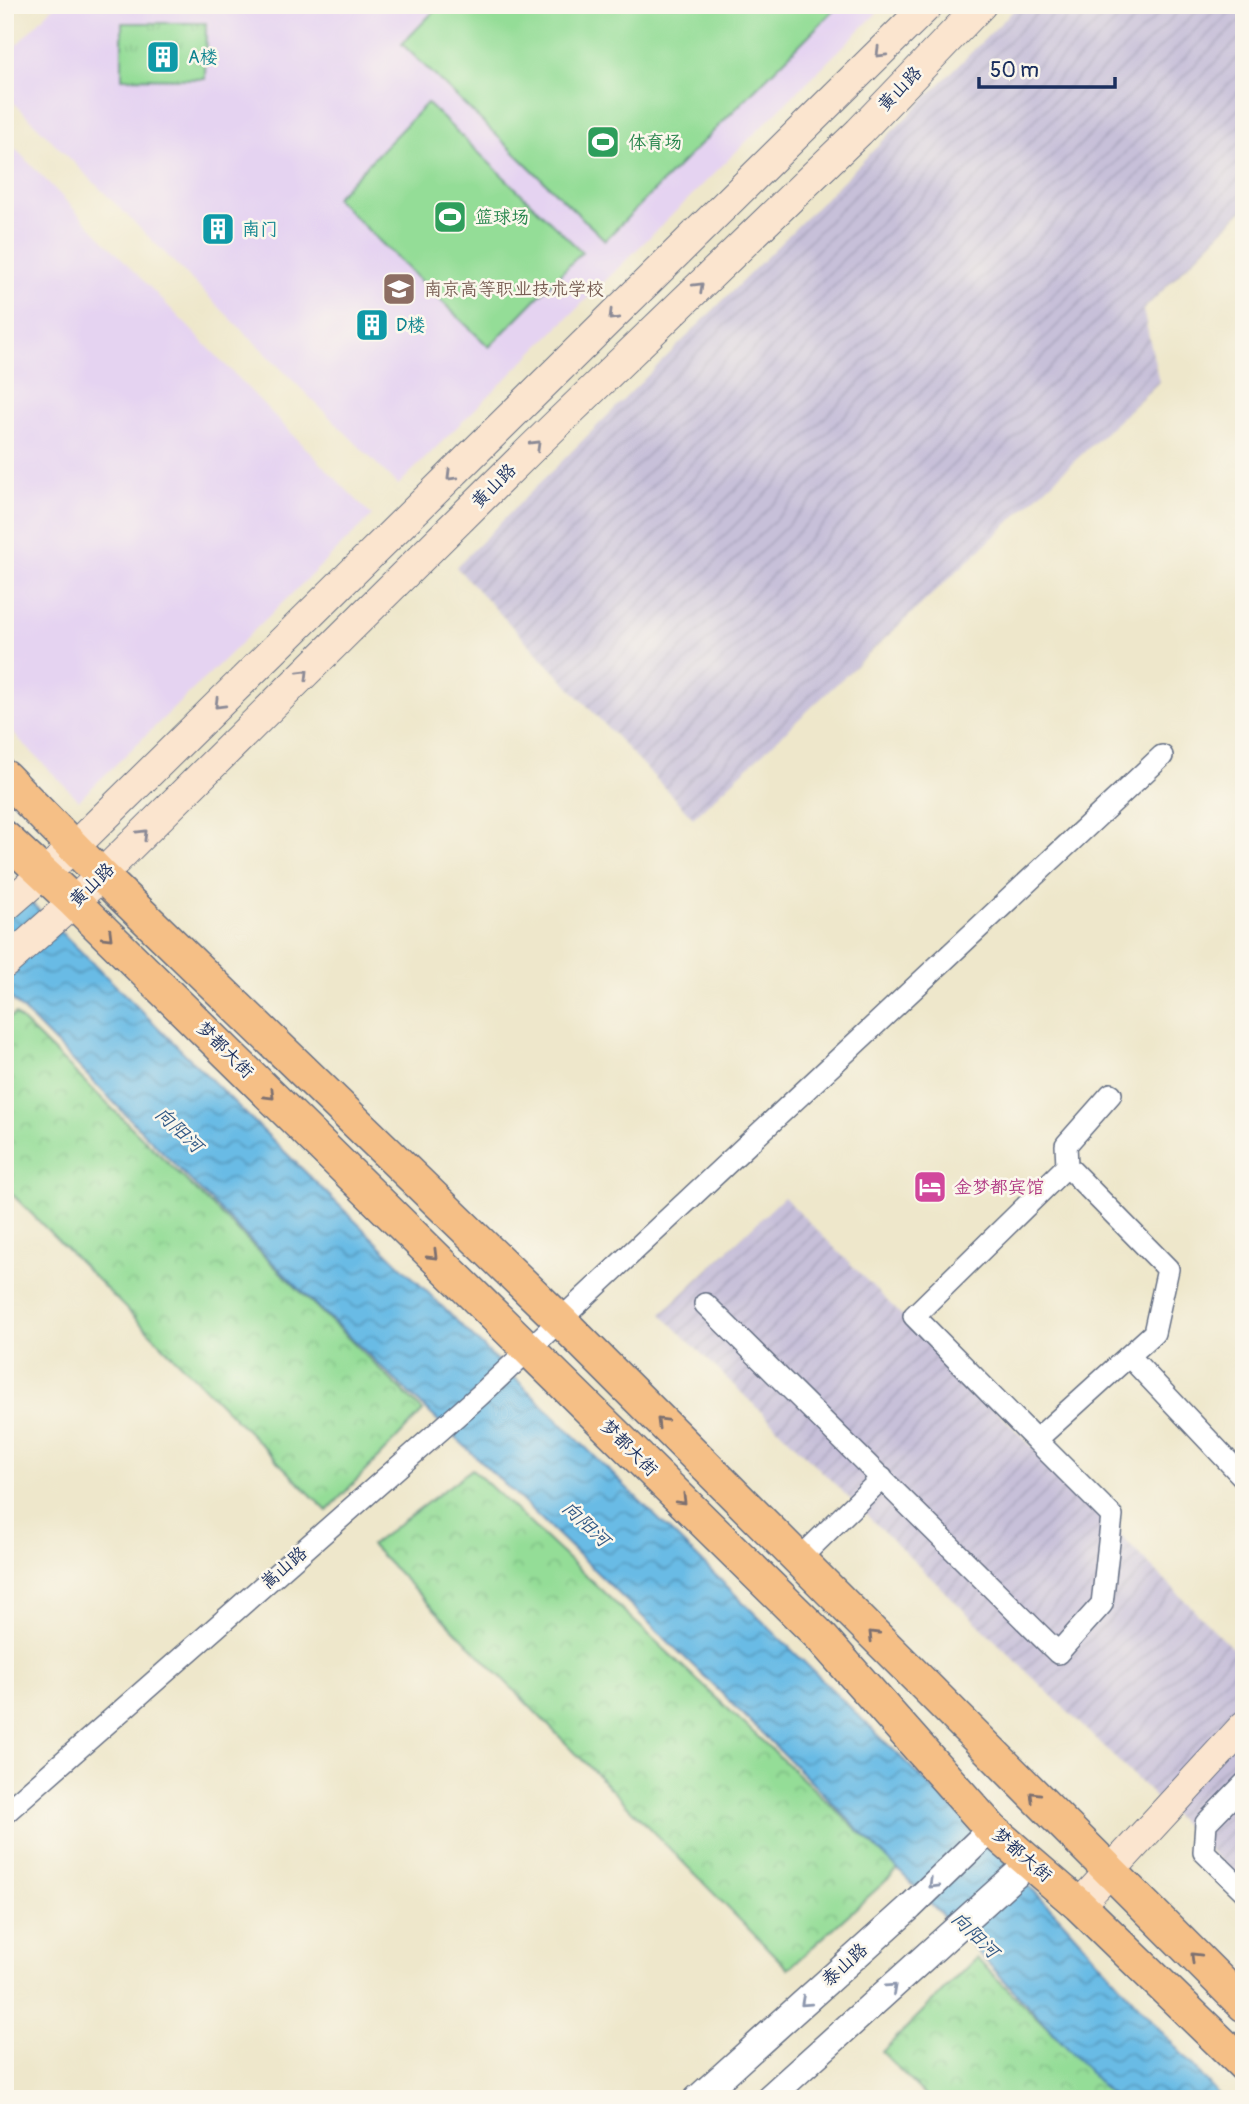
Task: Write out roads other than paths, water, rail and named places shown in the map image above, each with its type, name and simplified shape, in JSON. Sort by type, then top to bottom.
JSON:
[{"type":"main road","points":[[5,908],[74,847],[929,5]]},
{"type":"main road","name":"黄山路","points":[[13,955],[74,902],[531,449],[859,132],[981,5]]},
{"type":"main road","points":[[5,777],[101,875],[559,1320],[1244,2005]]},
{"type":"main road","name":"梦都大街","points":[[5,838],[74,902],[820,1636],[991,1829],[1079,1905],[1244,2065]]},
{"type":"main road","points":[[1079,1905],[1244,1726]]},
{"type":"street","name":"嵩山路","points":[[5,1813],[480,1396],[1161,756]]},
{"type":"street","points":[[1036,1440],[1154,1333],[1168,1269],[1067,1166],[1066,1145],[1111,1094]]},
{"type":"street","points":[[705,1304],[1058,1653],[1102,1604],[1112,1516],[914,1316],[1067,1166]]},
{"type":"street","points":[[1129,1356],[1244,1478]]},
{"type":"street","points":[[799,1560],[882,1478]]},
{"type":"street","points":[[1244,1784],[1206,1823],[1204,1852],[1244,1891]]},
{"type":"street","name":"泰山路","points":[[697,2099],[910,1907],[991,1829]]},
{"type":"street","points":[[768,2099],[1030,1861]]},
{"type":"water","name":"向阳河","points":[[5,877],[983,1838],[1061,1919],[1222,2099],[1114,2099],[924,1896],[827,1798],[629,1603],[205,1196],[5,992]]},
{"type":"place","name":"A楼","points":[[163,57]]},
{"type":"place","name":"体育场","points":[[603,142]]},
{"type":"place","name":"篮球场","points":[[450,217]]},
{"type":"place","name":"南门","points":[[218,229]]},
{"type":"place","name":"南京高等职业技术学校","points":[[399,289]]},
{"type":"place","name":"D楼","points":[[372,325]]},
{"type":"place","name":"金梦都宾馆","points":[[930,1187]]}]
